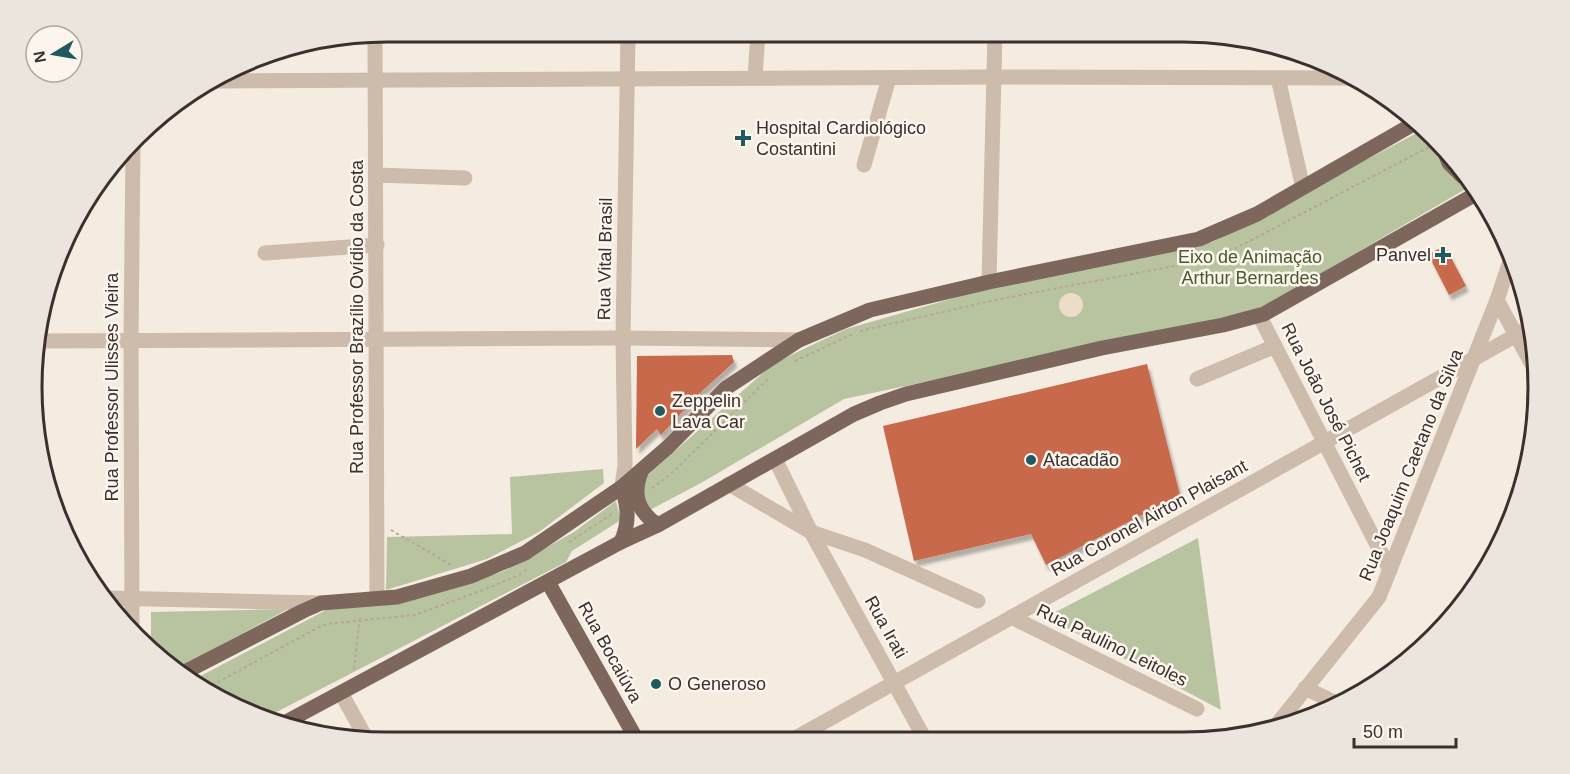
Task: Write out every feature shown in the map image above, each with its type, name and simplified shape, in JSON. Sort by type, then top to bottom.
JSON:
[{"type":"main road","points":[[190,670],[321,603],[397,597],[471,576],[525,553],[622,487],[641,472],[726,388],[799,340],[870,310],[989,282],[1187,242],[1230,227],[1257,214],[1409,127]]},
{"type":"main road","points":[[293,719],[621,542],[658,525],[854,414],[906,394],[1102,348],[1223,325],[1259,315],[1471,197]]},
{"type":"main road","points":[[641,472],[636,485],[637,498],[641,509],[658,525]]},
{"type":"main road","points":[[621,542],[628,517],[622,487]]},
{"type":"main road","name":"Rua Bocaiúva","points":[[548,582],[632,732]]},
{"type":"street","name":"Rua Vital Brasil","points":[[622,487],[625,465],[623,338],[628,42]]},
{"type":"street","points":[[755,78],[757,42]]},
{"type":"street","points":[[989,282],[995,42]]},
{"type":"street","name":"Rua Professor Brazílio Ovídio da Costa","points":[[369,600],[378,522],[375,43]]},
{"type":"street","points":[[228,81],[995,77],[1336,78]]},
{"type":"street","points":[[864,165],[889,78]]},
{"type":"street","points":[[1278,78],[1303,188]]},
{"type":"street","name":"Rua Professor Ulisses Vieira","points":[[132,619],[133,154]]},
{"type":"street","points":[[376,175],[465,178]]},
{"type":"street","points":[[266,253],[376,245]]},
{"type":"street","name":"Rua Joaquim Caetano da Silva","points":[[1282,717],[1379,597],[1474,359],[1507,269]]},
{"type":"street","points":[[1497,300],[1521,332]]},
{"type":"street","name":"Rua João José Pichet","points":[[1259,315],[1390,570]]},
{"type":"street","name":"Rua Coronel Airton Plaisant","points":[[806,732],[1521,332]]},
{"type":"street","points":[[45,341],[623,338],[799,340]]},
{"type":"street","points":[[1197,379],[1275,346]]},
{"type":"street","name":"Rua Irati","points":[[775,459],[811,532],[921,732]]},
{"type":"street","points":[[729,484],[811,532],[865,550],[978,601]]},
{"type":"street","points":[[114,598],[321,603]]},
{"type":"street","name":"Rua Paulino Leitoles","points":[[1011,617],[1197,709]]},
{"type":"street","points":[[1305,688],[1329,699]]},
{"type":"street","points":[[346,690],[363,731]]},
{"type":"path","points":[[796,361],[861,331],[995,300],[1210,259],[1240,246],[1427,147]]},
{"type":"path","points":[[646,492],[671,474],[775,372]]},
{"type":"path","points":[[378,522],[471,576],[488,588],[502,606]]},
{"type":"path","points":[[346,690],[369,600]]},
{"type":"green space","name":"Eixo de Animação Arthur Bernardes","points":[[1416,133],[1436,153],[1452,177],[1461,182],[1466,189],[1267,305],[1228,318],[844,399],[701,483],[646,512],[640,482],[774,363],[846,329],[1003,284],[1213,242]]},
{"type":"green space","points":[[603,469],[604,483],[539,532],[487,559],[386,590],[387,537],[512,534],[510,477]]},
{"type":"green space","points":[[616,501],[621,520],[572,551],[566,562],[274,713],[234,696],[199,677],[326,610],[397,603],[502,572],[574,532]]},
{"type":"green space","points":[[1198,538],[1221,710],[1046,617]]},
{"type":"green space","points":[[288,609],[183,665],[151,638],[151,612]]},
{"type":"shaded area","points":[[1071,293],[1080,296],[1083,305],[1080,314],[1071,317],[1062,314],[1059,305],[1062,296]]},
{"type":"building","points":[[1445,246],[1466,286],[1449,295],[1428,254]]},
{"type":"building","name":"Zeppelin Lava Car","points":[[732,355],[734,362],[700,393],[661,435],[657,429],[636,449],[637,356]]},
{"type":"building","name":"Atacadão","points":[[1147,364],[1180,495],[1046,565],[1031,534],[914,561],[883,426]]},
{"type":"place","name":"Hospital Cardiológico Costantini","points":[[743,138]]},
{"type":"place","name":"Panvel","points":[[1443,255]]},
{"type":"place","name":"Zeppelin Lava Car","points":[[660,411]]},
{"type":"place","name":"Atacadão","points":[[1031,460]]},
{"type":"place","name":"O Generoso","points":[[656,684]]}]
